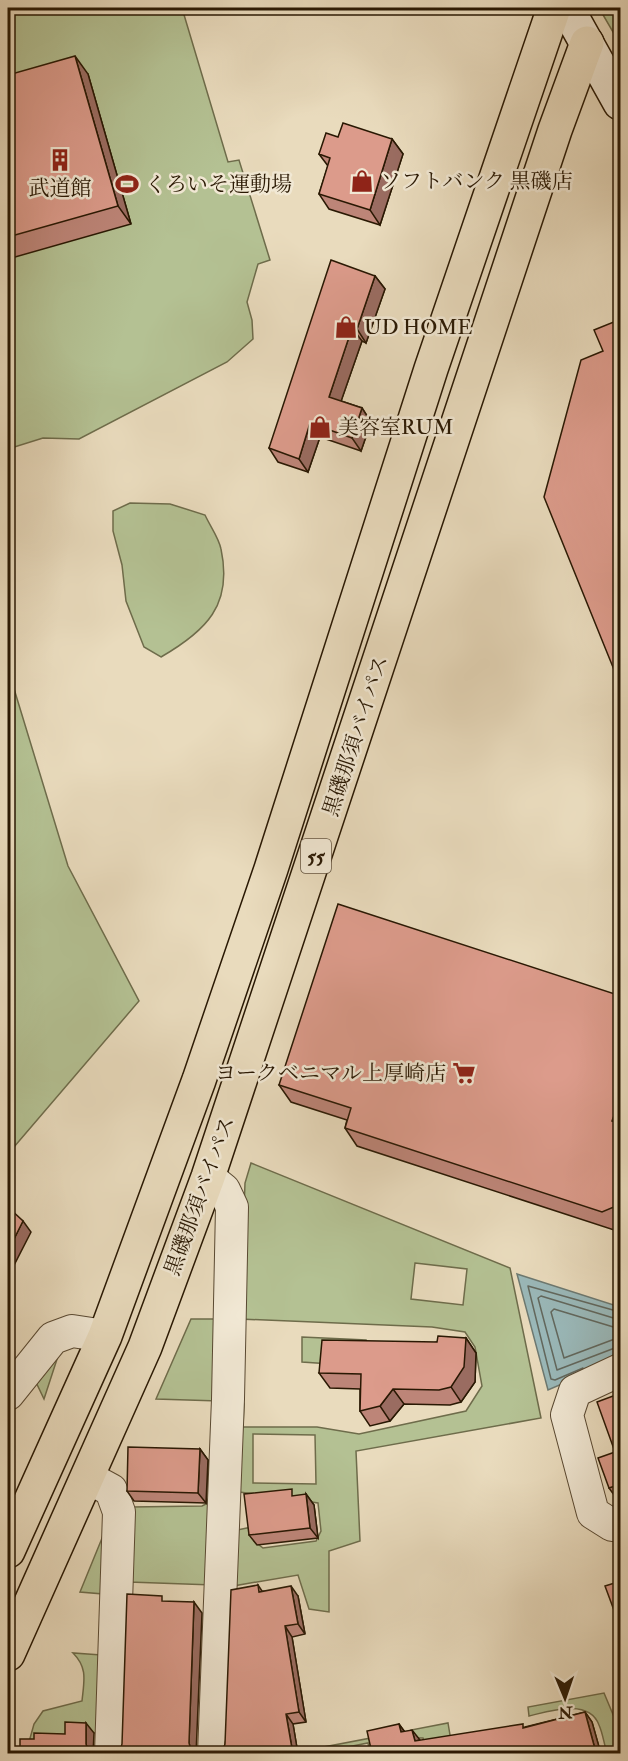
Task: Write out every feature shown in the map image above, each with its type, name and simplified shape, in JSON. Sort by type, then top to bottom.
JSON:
[{"type":"main road","name":"黒磯那須バイパス","points":[[8,1551],[105,1336],[199,1080],[267,880],[435,358],[554,8]]},
{"type":"main road","name":"黒磯那須バイパス","points":[[8,1654],[145,1347],[208,1177],[555,129],[587,43]]},
{"type":"street","points":[[567,8],[621,103]]},
{"type":"street","points":[[208,1177],[224,1190],[232,1207],[228,1399],[214,1754]]},
{"type":"street","points":[[8,1395],[53,1338],[72,1331],[105,1336]]},
{"type":"street","points":[[621,1370],[575,1391],[567,1415],[593,1513],[612,1525],[621,1524]]},
{"type":"street","points":[[87,1477],[111,1490],[119,1512],[111,1754]]},
{"type":"green space","name":"くろいそ運動場","points":[[8,8],[182,8],[228,162],[239,160],[270,260],[258,264],[247,302],[252,320],[253,339],[227,362],[79,439],[43,438],[8,449]]},
{"type":"green space","points":[[599,8],[620,8],[620,44]]},
{"type":"green space","points":[[130,503],[170,504],[205,515],[221,549],[224,569],[223,586],[212,614],[191,637],[161,657],[144,647],[126,601],[122,565],[113,531],[113,511]]},
{"type":"green space","points":[[8,669],[68,866],[139,1001],[8,1154]]},
{"type":"green space","points":[[251,1163],[510,1268],[541,1418],[356,1451],[360,1541],[329,1551],[329,1612],[309,1609],[298,1575],[233,1586],[232,1531],[252,1527],[254,1541],[263,1548],[316,1541],[321,1531],[318,1503],[232,1491],[242,1399],[244,1404],[243,1427],[317,1427],[359,1434],[466,1411],[482,1386],[475,1347],[465,1332],[432,1327],[240,1319],[245,1183]],"holes":[[[415,1263],[467,1269],[463,1305],[411,1299]],[[253,1434],[315,1435],[316,1484],[253,1483]]]},
{"type":"green space","points":[[191,1319],[220,1319],[219,1401],[156,1399]]},
{"type":"green space","points":[[302,1337],[366,1340],[365,1356],[331,1364],[302,1362]]},
{"type":"green space","points":[[60,1350],[44,1399],[33,1376]]},
{"type":"green space","points":[[210,1502],[213,1585],[129,1582],[131,1507],[202,1506]]},
{"type":"green space","points":[[107,1526],[104,1733],[73,1733],[27,1749],[34,1724],[43,1711],[82,1701],[83,1670],[73,1653],[101,1655],[103,1594],[80,1592]]},
{"type":"green space","points":[[604,1693],[617,1724],[620,1753],[607,1753],[599,1725],[587,1712],[568,1708],[529,1716],[528,1707]]},
{"type":"green space","points":[[448,1723],[453,1753],[427,1753],[423,1738],[413,1738],[411,1730]]},
{"type":"green space","points":[[371,1738],[374,1753],[370,1753],[368,1743],[332,1750],[332,1753],[287,1754]]},
{"type":"water","points":[[517,1274],[620,1307],[620,1359],[548,1390]]},
{"type":"building","name":"武道館","points":[[75,56],[118,206],[8,237],[8,75]]},
{"type":"building","points":[[343,123],[392,139],[370,210],[319,194],[330,158],[319,154],[326,133],[338,137]]},
{"type":"building","points":[[331,260],[375,276],[357,329],[352,328],[329,397],[362,408],[352,438],[310,423],[299,459],[269,448]]},
{"type":"building","points":[[621,319],[621,687],[544,497],[581,360],[603,351],[594,330]]},
{"type":"building","points":[[338,904],[621,996],[621,1096],[612,1121],[621,1124],[621,1204],[602,1212],[345,1128],[351,1108],[279,1085]]},
{"type":"building","points":[[8,1207],[23,1221],[8,1251]]},
{"type":"building","points":[[438,1336],[466,1338],[464,1367],[451,1387],[439,1390],[393,1389],[380,1406],[360,1411],[361,1374],[319,1373],[322,1340],[437,1342]]},
{"type":"building","points":[[621,1393],[621,1484],[609,1488],[598,1458],[615,1452],[597,1402]]},
{"type":"building","points":[[128,1447],[200,1449],[198,1493],[127,1491]]},
{"type":"building","points":[[292,1489],[292,1496],[306,1494],[310,1528],[249,1535],[244,1494]]},
{"type":"building","points":[[621,1581],[621,1611],[615,1613],[605,1586]]},
{"type":"building","points":[[258,1585],[259,1592],[291,1586],[298,1624],[285,1626],[299,1712],[286,1714],[293,1754],[222,1754],[225,1744],[231,1590]]},
{"type":"building","points":[[127,1594],[162,1596],[162,1601],[194,1602],[189,1743],[192,1754],[119,1754],[122,1744]]},
{"type":"building","points":[[585,1712],[595,1749],[579,1754],[348,1754],[371,1749],[367,1731],[399,1724],[401,1732],[412,1730],[415,1741],[523,1724],[523,1728]]},
{"type":"building","points":[[65,1722],[86,1723],[86,1744],[89,1754],[20,1754],[20,1739],[34,1739],[34,1733],[65,1734]]},
{"type":"place","name":"武道館","points":[[60,160]]},
{"type":"place","name":"ソフトバンク 黒磯店","points":[[362,181]]},
{"type":"place","name":"くろいそ運動場","points":[[127,184]]},
{"type":"place","name":"UD HOME","points":[[346,327]]},
{"type":"place","name":"美容室RUM","points":[[320,427]]},
{"type":"place","name":"ヨークベニマル上厚崎店","points":[[464,1073]]}]
